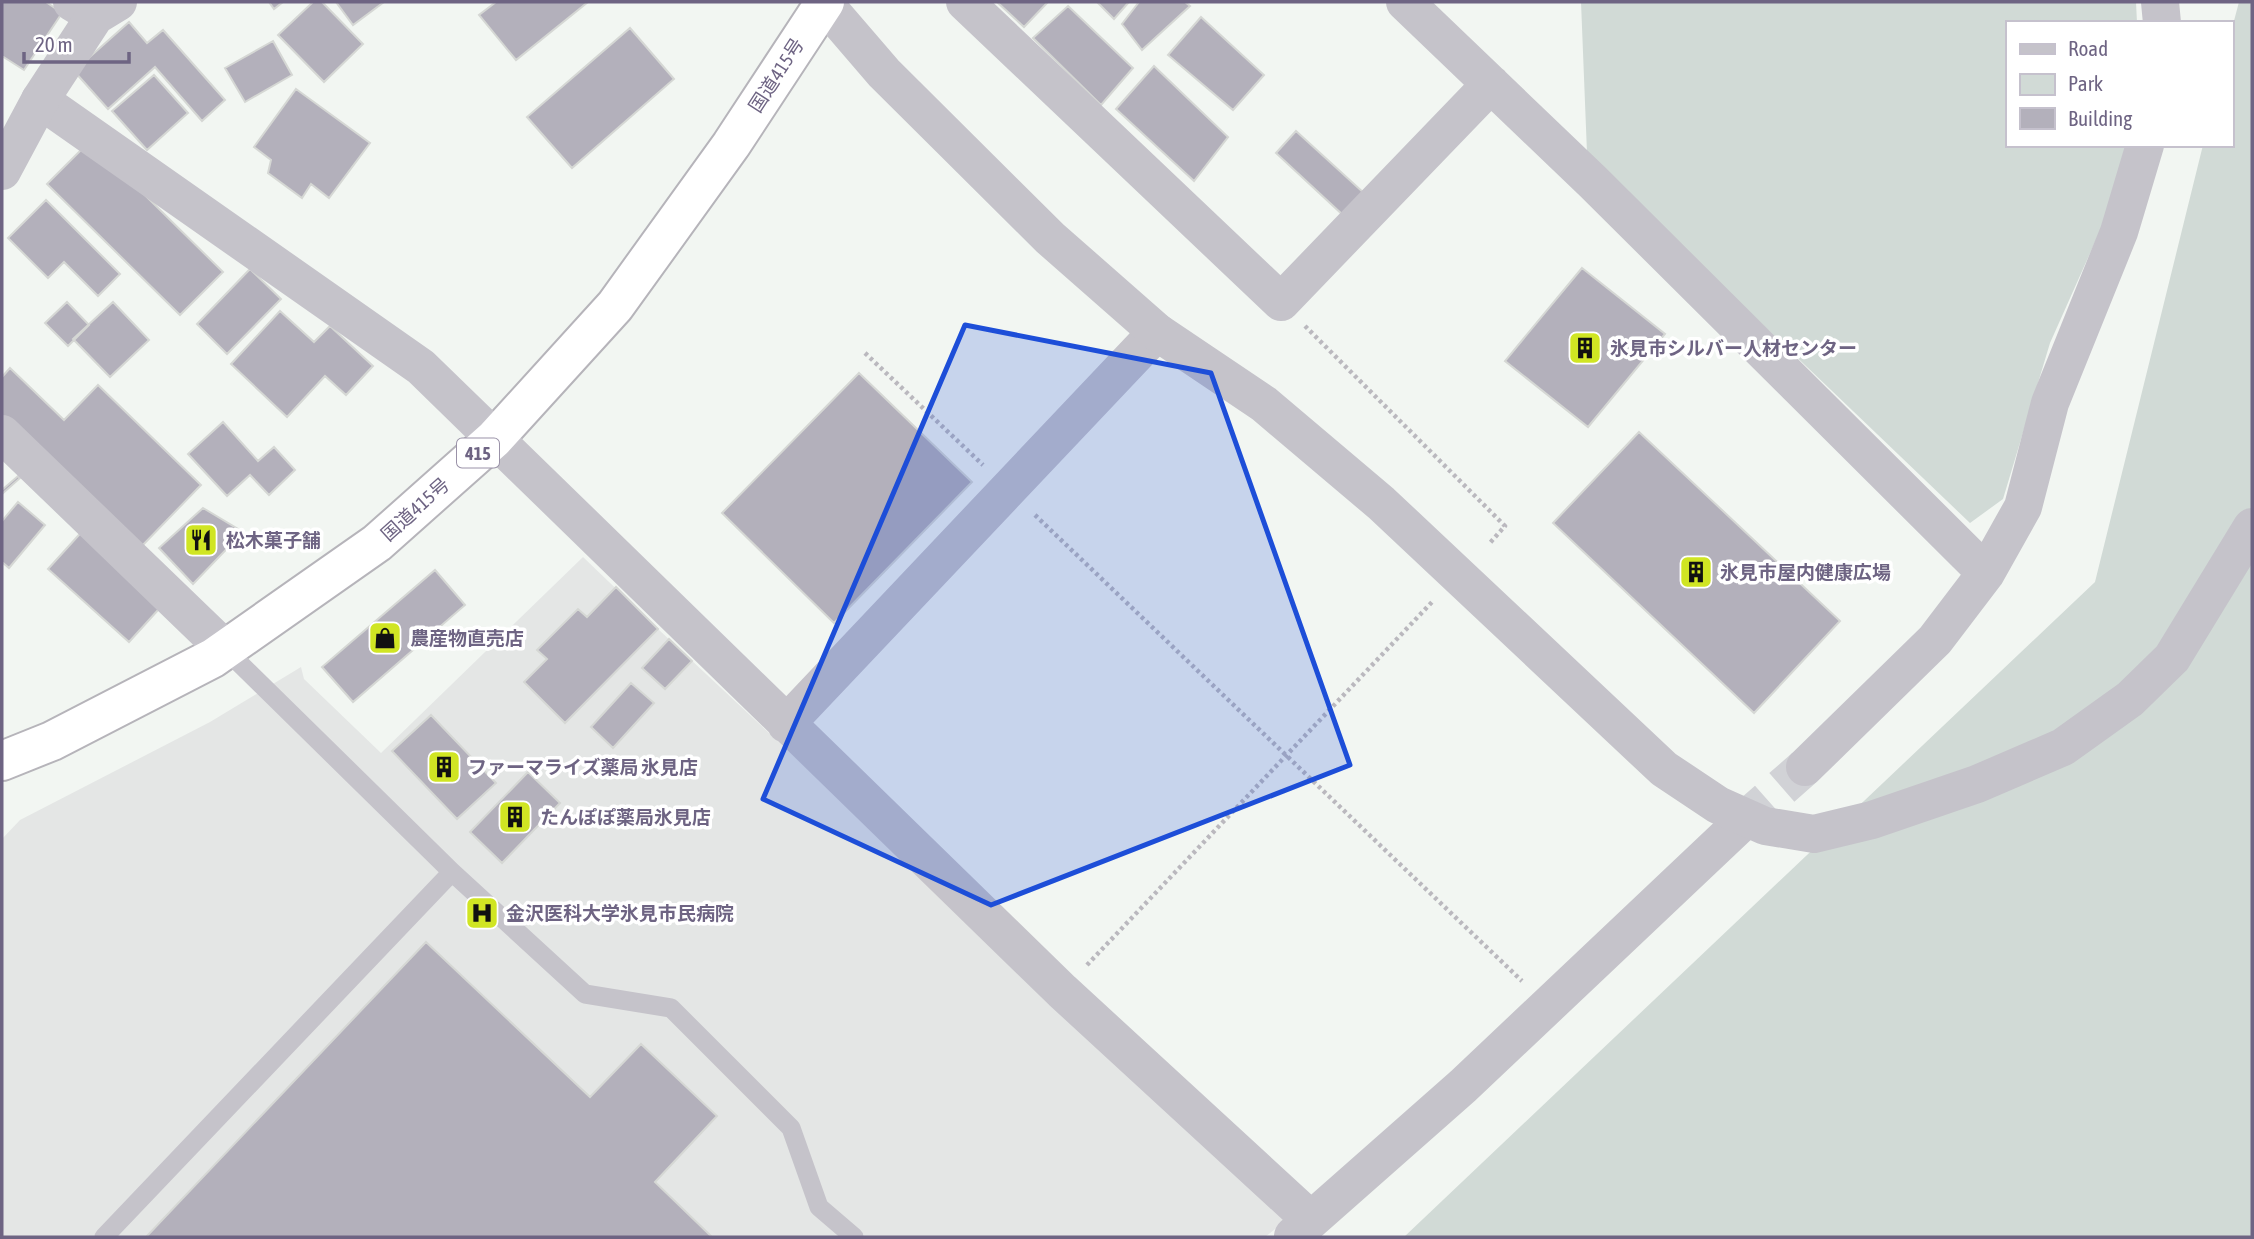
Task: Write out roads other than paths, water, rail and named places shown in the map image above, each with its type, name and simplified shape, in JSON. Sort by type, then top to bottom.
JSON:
[{"type":"highway","name":"国道415号","points":[[2,761],[52,741],[213,658],[377,543],[494,439],[615,306],[731,145],[824,2]]},
{"type":"street","points":[[824,2],[884,73],[1049,237],[1157,332],[1264,404],[1381,503],[1664,769],[1718,805],[1765,826],[1814,834],[1872,820],[1977,784],[2063,747],[2130,699],[2172,658],[2252,527]]},
{"type":"street","points":[[965,2],[1281,302],[1491,84]]},
{"type":"street","points":[[1405,2],[1603,191],[1986,573]]},
{"type":"street","points":[[2161,2],[2162,21]]},
{"type":"street","points":[[2,172],[40,100],[95,7]]},
{"type":"street","points":[[40,100],[421,367],[1062,991],[1301,1228],[1462,1086],[1739,825]]},
{"type":"street","points":[[1805,768],[1935,640],[1986,573],[2023,507],[2050,403],[2119,232],[2144,147]]},
{"type":"street","points":[[786,724],[1157,332]]},
{"type":"street","points":[[2,434],[225,649]]},
{"type":"lane","points":[[225,649],[452,872],[585,994],[671,1008],[791,1128],[819,1207],[854,1237]]},
{"type":"lane","points":[[104,1237],[452,872]]},
{"type":"tunnel","points":[[1739,825],[1805,767]]},
{"type":"place","name":"氷見市シルバー人材センター","points":[[1585,348]]},
{"type":"place","name":"松木菓子舗","points":[[201,540]]},
{"type":"place","name":"氷見市屋内健康広場","points":[[1696,572]]},
{"type":"place","name":"農産物直売店","points":[[385,638]]},
{"type":"place","name":"ファーマライズ薬局 氷見店","points":[[444,767]]},
{"type":"place","name":"たんぽぽ薬局氷見店","points":[[515,817]]},
{"type":"place","name":"金沢医科大学氷見市民病院","points":[[482,913]]}]
